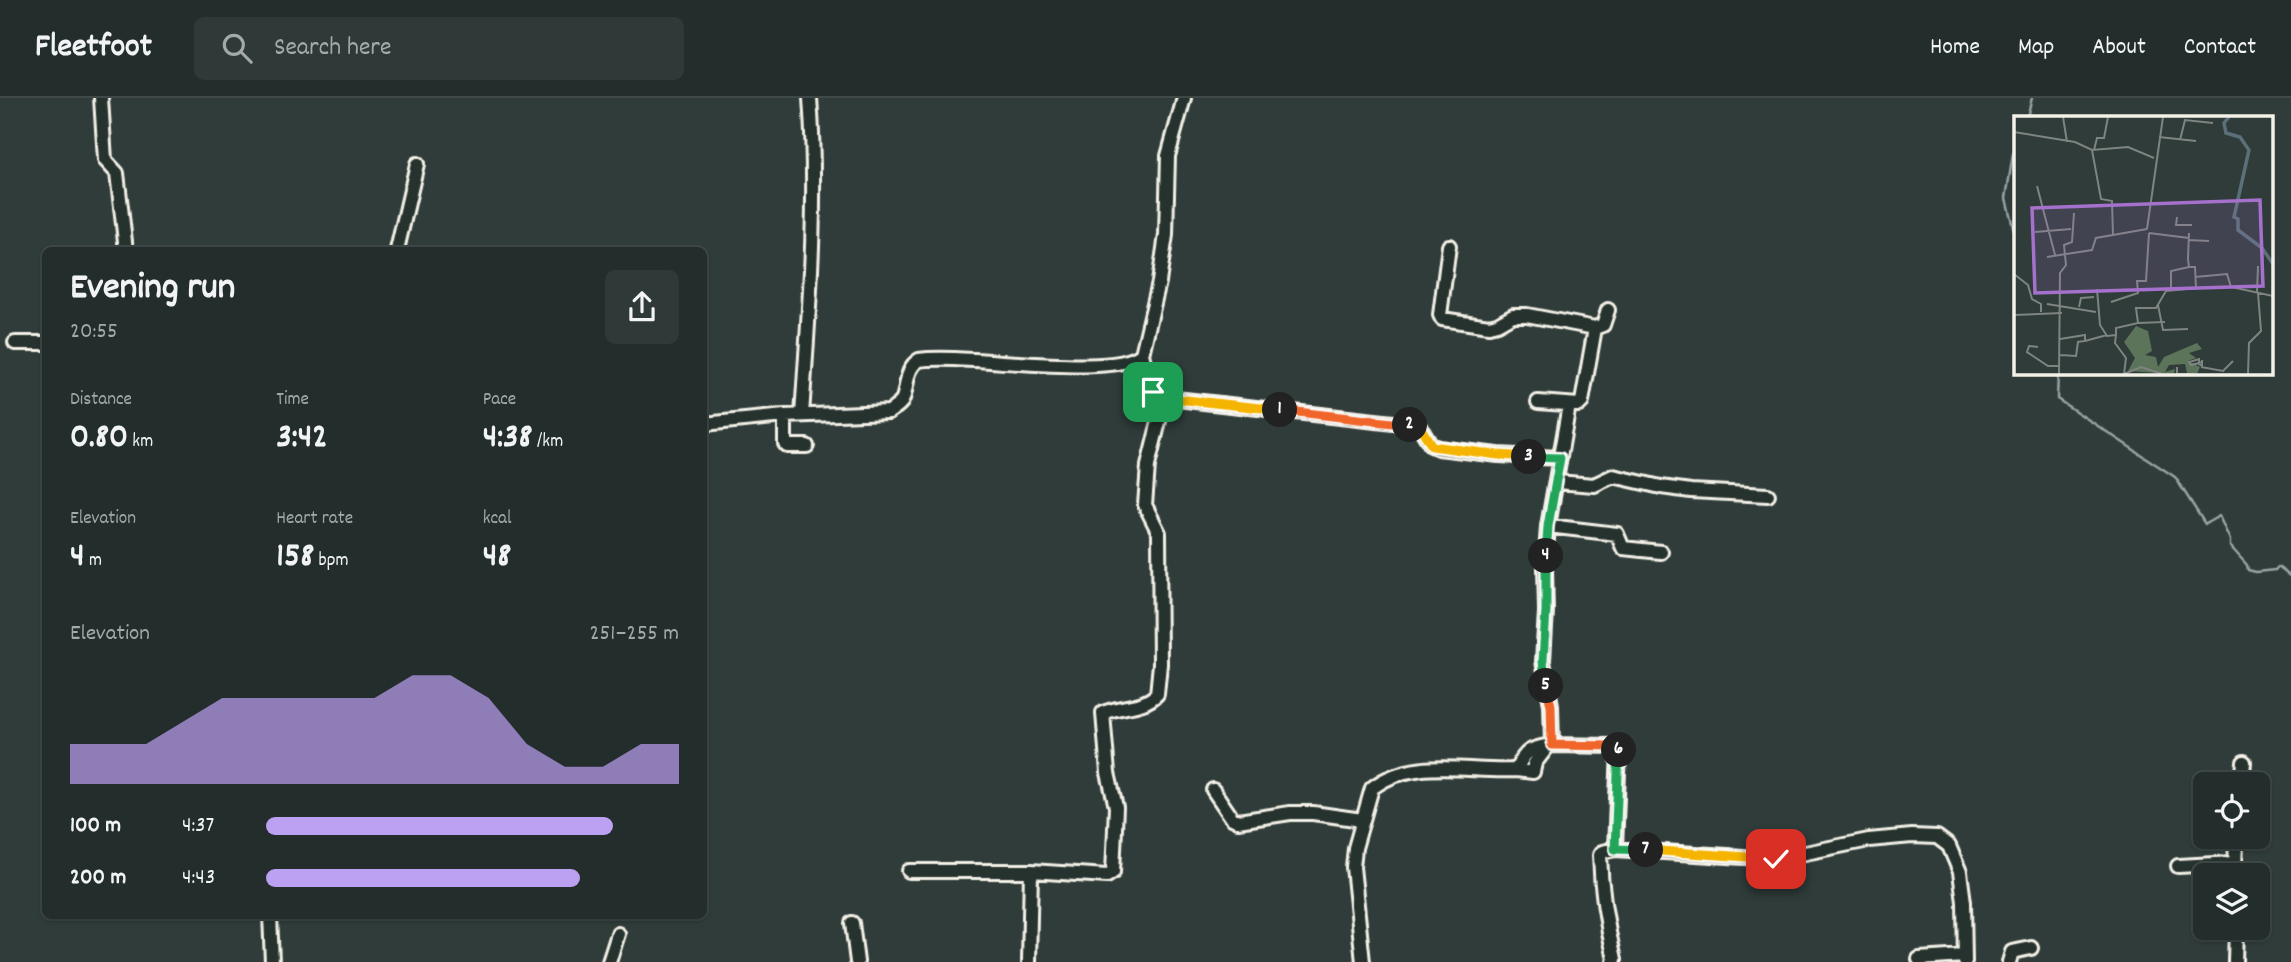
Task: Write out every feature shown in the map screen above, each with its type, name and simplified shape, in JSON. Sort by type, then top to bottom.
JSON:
[{"type":"street","points":[[101,98],[105,160],[117,173],[126,247]]},
{"type":"street","points":[[802,415],[812,268],[813,137],[810,98]]},
{"type":"street","points":[[1184,98],[1168,156],[1165,244],[1142,355],[1153,392],[1158,397],[1412,425],[1422,430],[1431,445],[1438,447],[1498,455],[1560,458]]},
{"type":"street","points":[[397,247],[417,164]]},
{"type":"street","points":[[1449,246],[1440,315],[1442,319],[1489,326],[1513,315],[1550,318],[1595,328],[1603,325],[1608,310]]},
{"type":"street","points":[[1538,402],[1579,405],[1583,399],[1595,328]]},
{"type":"street","points":[[15,343],[42,343]]},
{"type":"street","points":[[707,424],[785,416],[889,412],[901,402],[910,369],[914,362],[919,360],[1057,365],[1119,364],[1142,355]]},
{"type":"street","points":[[909,871],[1031,871],[1107,876],[1113,872],[1116,807],[1108,774],[1102,716],[1107,711],[1150,700],[1157,694],[1160,664],[1160,533],[1147,512],[1146,498],[1148,466],[1165,397]]},
{"type":"street","points":[[1550,746],[1551,705],[1543,661],[1545,568],[1548,526],[1569,405]]},
{"type":"street","points":[[785,416],[785,444],[807,446]]},
{"type":"street","points":[[1557,482],[1594,485],[1612,475],[1681,490],[1768,495]]},
{"type":"street","points":[[1548,526],[1617,534],[1623,548],[1661,552]]},
{"type":"street","points":[[1363,962],[1353,867],[1362,820],[1372,788],[1380,782],[1408,772],[1444,768],[1516,769],[1523,755],[1531,749],[1550,746],[1618,747],[1615,849]]},
{"type":"street","points":[[2243,772],[2244,762]]},
{"type":"street","points":[[1213,790],[1232,818],[1238,821],[1290,813],[1313,813],[1362,820]]},
{"type":"street","points":[[1614,962],[1605,924],[1600,878],[1602,852],[1615,849],[1776,859],[1869,840],[1912,836],[1937,837],[1948,846],[1961,872],[1964,959],[1919,958]]},
{"type":"street","points":[[2178,866],[2193,867]]},
{"type":"street","points":[[1029,962],[1031,871]]},
{"type":"street","points":[[270,919],[272,962]]},
{"type":"street","points":[[852,923],[857,962]]},
{"type":"street","points":[[609,962],[618,934]]},
{"type":"street","points":[[2235,962],[2236,940]]},
{"type":"street","points":[[2009,962],[2012,952],[2031,948]]},
{"type":"waterway","points":[[2027,116],[2032,98]]},
{"type":"waterway","points":[[2014,152],[2006,198],[2014,231]]},
{"type":"waterway","points":[[2058,374],[2057,399],[2175,477],[2205,524],[2219,516],[2230,546],[2247,565],[2248,570],[2256,572],[2275,570],[2278,567],[2291,577]]},
{"type":"route","points":[[1153,392],[1158,397],[1412,425],[1425,433],[1431,445],[1438,447],[1498,455],[1560,458],[1548,526],[1545,568],[1543,661],[1551,705],[1552,745],[1618,747],[1615,849],[1776,859]]}]
